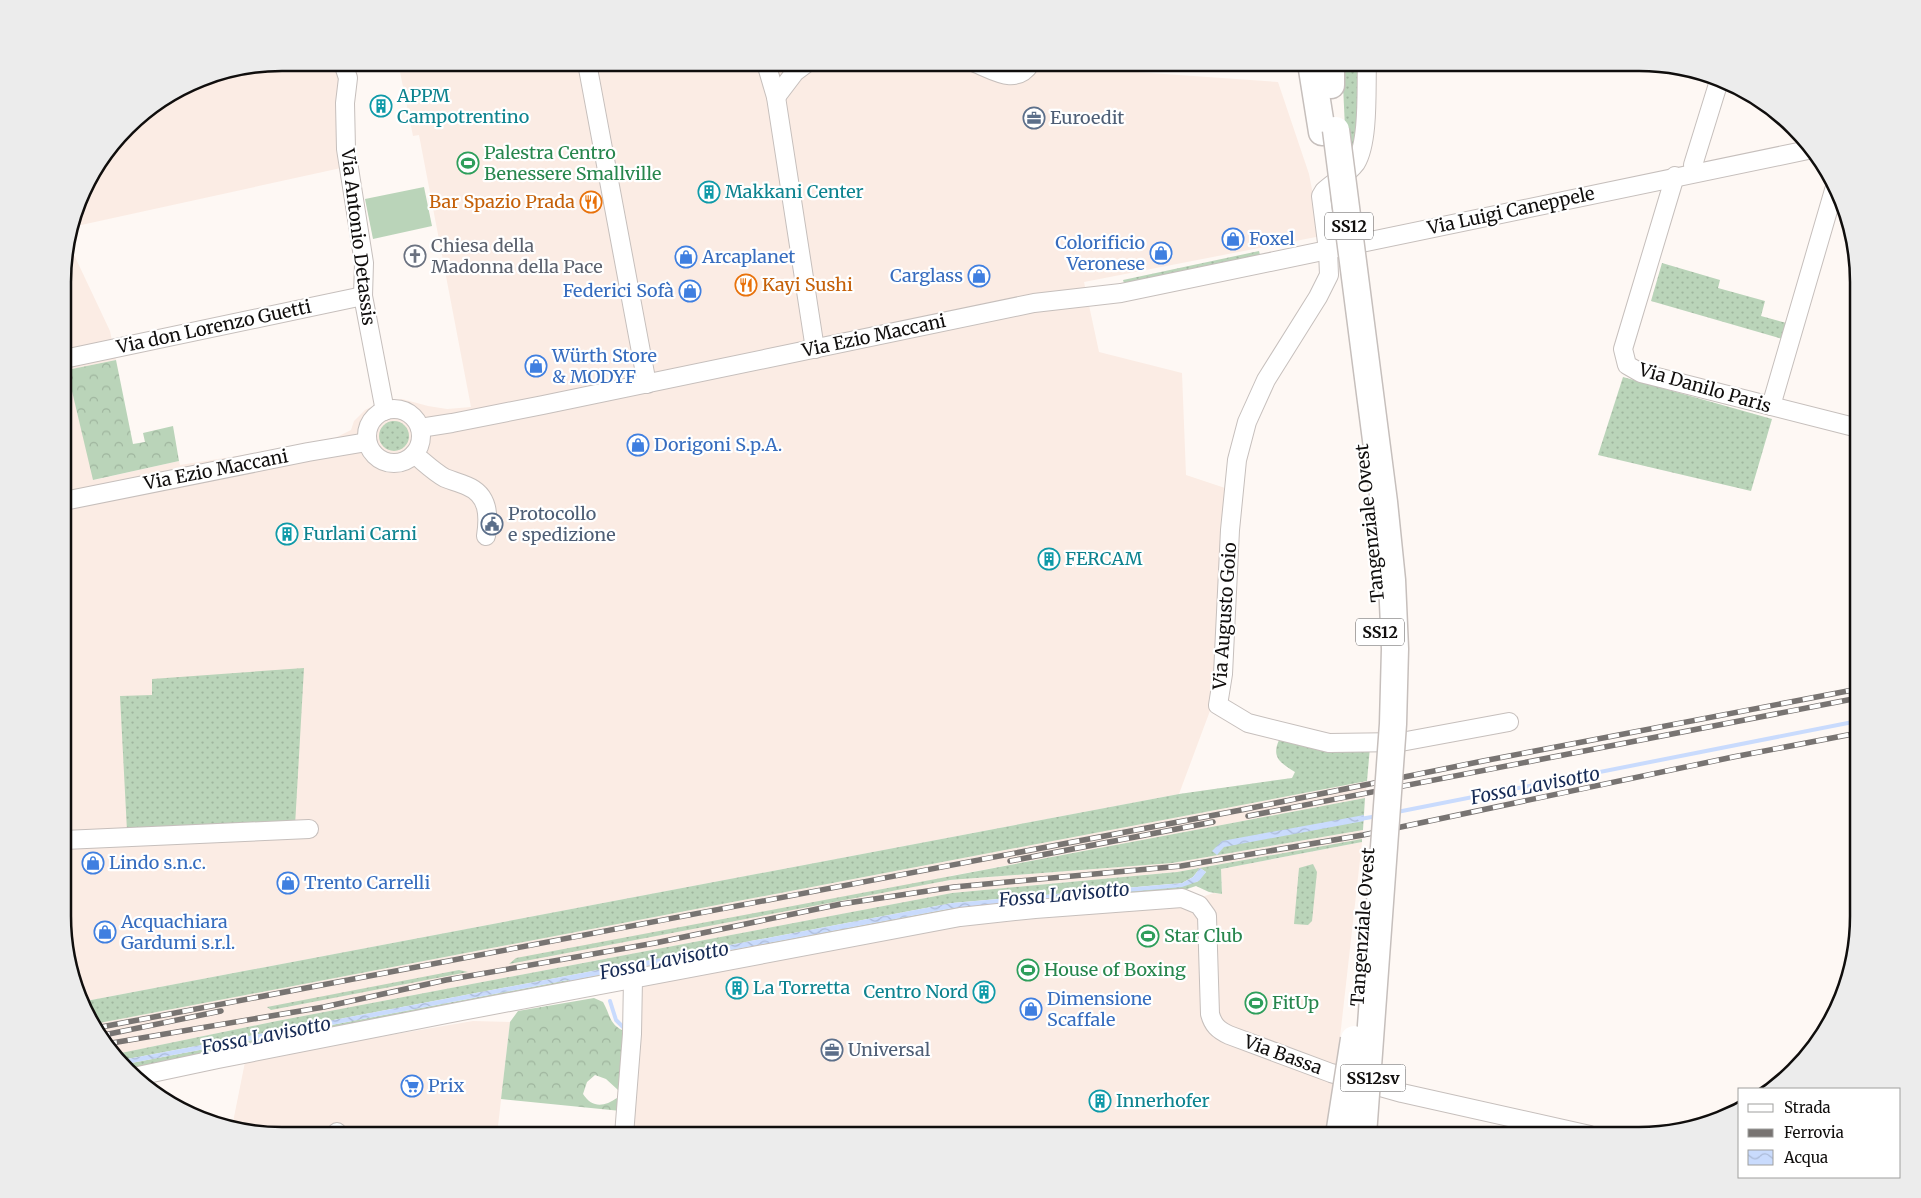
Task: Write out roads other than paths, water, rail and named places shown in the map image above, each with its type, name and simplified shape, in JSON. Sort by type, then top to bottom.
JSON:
[{"type":"highway","name":"Tangenziale Ovest","points":[[1313,71],[1329,131]]},
{"type":"highway","name":"Tangenziale Ovest","points":[[1330,71],[1329,131],[1338,244],[1370,502],[1378,580],[1381,647],[1363,1026],[1362,1127]]},
{"type":"highway","name":"Tangenziale Ovest","points":[[1349,1127],[1363,1026]]},
{"type":"highway","name":"SS12sv","points":[[1341,1127],[1363,1026]]},
{"type":"highway","name":"SS12sv","points":[[1363,1026],[1374,1107],[1379,1127]]},
{"type":"street","name":"Via Antonio Detassis","points":[[345,71],[348,78],[345,103],[346,149],[364,263],[363,296],[385,411]]},
{"type":"street","points":[[589,71],[647,384]]},
{"type":"street","points":[[768,71],[776,98],[814,349]]},
{"type":"street","points":[[776,98],[797,71]]},
{"type":"street","points":[[996,71],[1017,75],[1024,71]]},
{"type":"street","points":[[1327,243],[1321,201],[1322,193],[1352,168],[1361,153],[1367,71]]},
{"type":"street","points":[[1694,172],[1693,165],[1717,86]]},
{"type":"street","name":"Via Luigi Caneppele","points":[[1327,243],[1803,151]]},
{"type":"street","name":"Via Danilo Paris","points":[[1675,176],[1623,349],[1627,365],[1641,373],[1850,426]]},
{"type":"street","points":[[1772,406],[1832,197]]},
{"type":"street","name":"Via Ezio Maccani","points":[[420,428],[471,420],[1034,304],[1121,294],[1267,264],[1327,243]]},
{"type":"street","name":"Via Augusto Goio","points":[[1327,243],[1330,270],[1327,282],[1266,380],[1246,422],[1239,450],[1230,530],[1223,674],[1218,705],[1248,722],[1329,743],[1401,742],[1509,722]]},
{"type":"street","name":"Via don Lorenzo Guetti","points":[[71,358],[363,296]]},
{"type":"street","points":[[397,410],[407,412],[420,428],[420,442],[414,454],[401,462],[386,462],[373,453],[367,442],[368,430],[372,421],[385,411],[397,410]]},
{"type":"street","name":"Via Ezio Maccani","points":[[71,500],[367,442]]},
{"type":"street","points":[[414,454],[443,476],[468,486],[481,496],[487,507],[488,523],[486,536]]},
{"type":"street","points":[[71,840],[309,829]]},
{"type":"street","name":"Via Bassa","points":[[633,979],[970,916],[1035,908],[1182,898],[1199,905],[1207,916],[1209,1004],[1213,1024],[1219,1030],[1331,1073],[1402,1093],[1554,1127]]},
{"type":"street","points":[[144,1075],[218,1058],[633,979],[632,1034],[625,1127]]},
{"type":"water","points":[[1364,815],[1364,821],[1224,847],[1217,855],[1212,851],[1222,841]]},
{"type":"water","points":[[1200,868],[1206,872],[1199,881],[1182,887],[953,908],[578,979],[587,983],[576,985],[568,980],[131,1063],[128,1059],[952,903],[1182,883],[1193,877]]},
{"type":"waterway","name":"Fossa Lavisotto","points":[[1397,812],[1850,723]]},
{"type":"waterway","name":"Fossa Lavisotto","points":[[1360,819],[1378,816]]},
{"type":"waterway","points":[[610,1001],[616,1020],[624,1028]]},
{"type":"railway","points":[[103,1027],[1241,810],[1850,691]]},
{"type":"railway","points":[[1248,816],[1850,700]]},
{"type":"railway","points":[[114,1043],[324,1007],[446,980],[655,943],[841,904],[954,887],[1181,866],[1363,835],[1733,757],[1850,735]]},
{"type":"railway","points":[[1010,861],[1213,822]]},
{"type":"railway","points":[[108,1034],[221,1011]]},
{"type":"place","name":"APPM Campotrentino","points":[[381,106]]},
{"type":"place","name":"Euroedit","points":[[1034,118]]},
{"type":"place","name":"Palestra Centro Benessere Smallville","points":[[468,163]]},
{"type":"place","name":"Makkani Center","points":[[709,192]]},
{"type":"place","name":"Bar Spazio Prada","points":[[591,202]]},
{"type":"place","name":"Foxel","points":[[1233,239]]},
{"type":"place","name":"Colorificio Veronese","points":[[1161,253]]},
{"type":"place","name":"Chiesa della Madonna della Pace","points":[[415,256]]},
{"type":"place","name":"Arcaplanet","points":[[686,257]]},
{"type":"place","name":"Carglass","points":[[979,276]]},
{"type":"place","name":"Kayi Sushi","points":[[746,285]]},
{"type":"place","name":"Federici Sofà","points":[[690,291]]},
{"type":"place","name":"Würth Store & MODYF","points":[[536,366]]},
{"type":"place","name":"Dorigoni S.p.A.","points":[[638,445]]},
{"type":"place","name":"Protocollo e spedizione","points":[[492,524]]},
{"type":"place","name":"Furlani Carni","points":[[287,534]]},
{"type":"place","name":"FERCAM","points":[[1049,559]]},
{"type":"place","name":"Lindo s.n.c.","points":[[93,863]]},
{"type":"place","name":"Trento Carrelli","points":[[288,883]]},
{"type":"place","name":"Acquachiara Gardumi s.r.l.","points":[[105,932]]},
{"type":"place","name":"Star Club","points":[[1148,936]]},
{"type":"place","name":"House of Boxing","points":[[1028,970]]},
{"type":"place","name":"La Torretta","points":[[737,988]]},
{"type":"place","name":"Centro Nord","points":[[984,992]]},
{"type":"place","name":"FitUp","points":[[1256,1003]]},
{"type":"place","name":"Dimensione Scaffale","points":[[1031,1009]]},
{"type":"place","name":"Universal","points":[[832,1050]]},
{"type":"place","name":"Prix","points":[[412,1086]]},
{"type":"place","name":"Innerhofer","points":[[1100,1101]]}]
